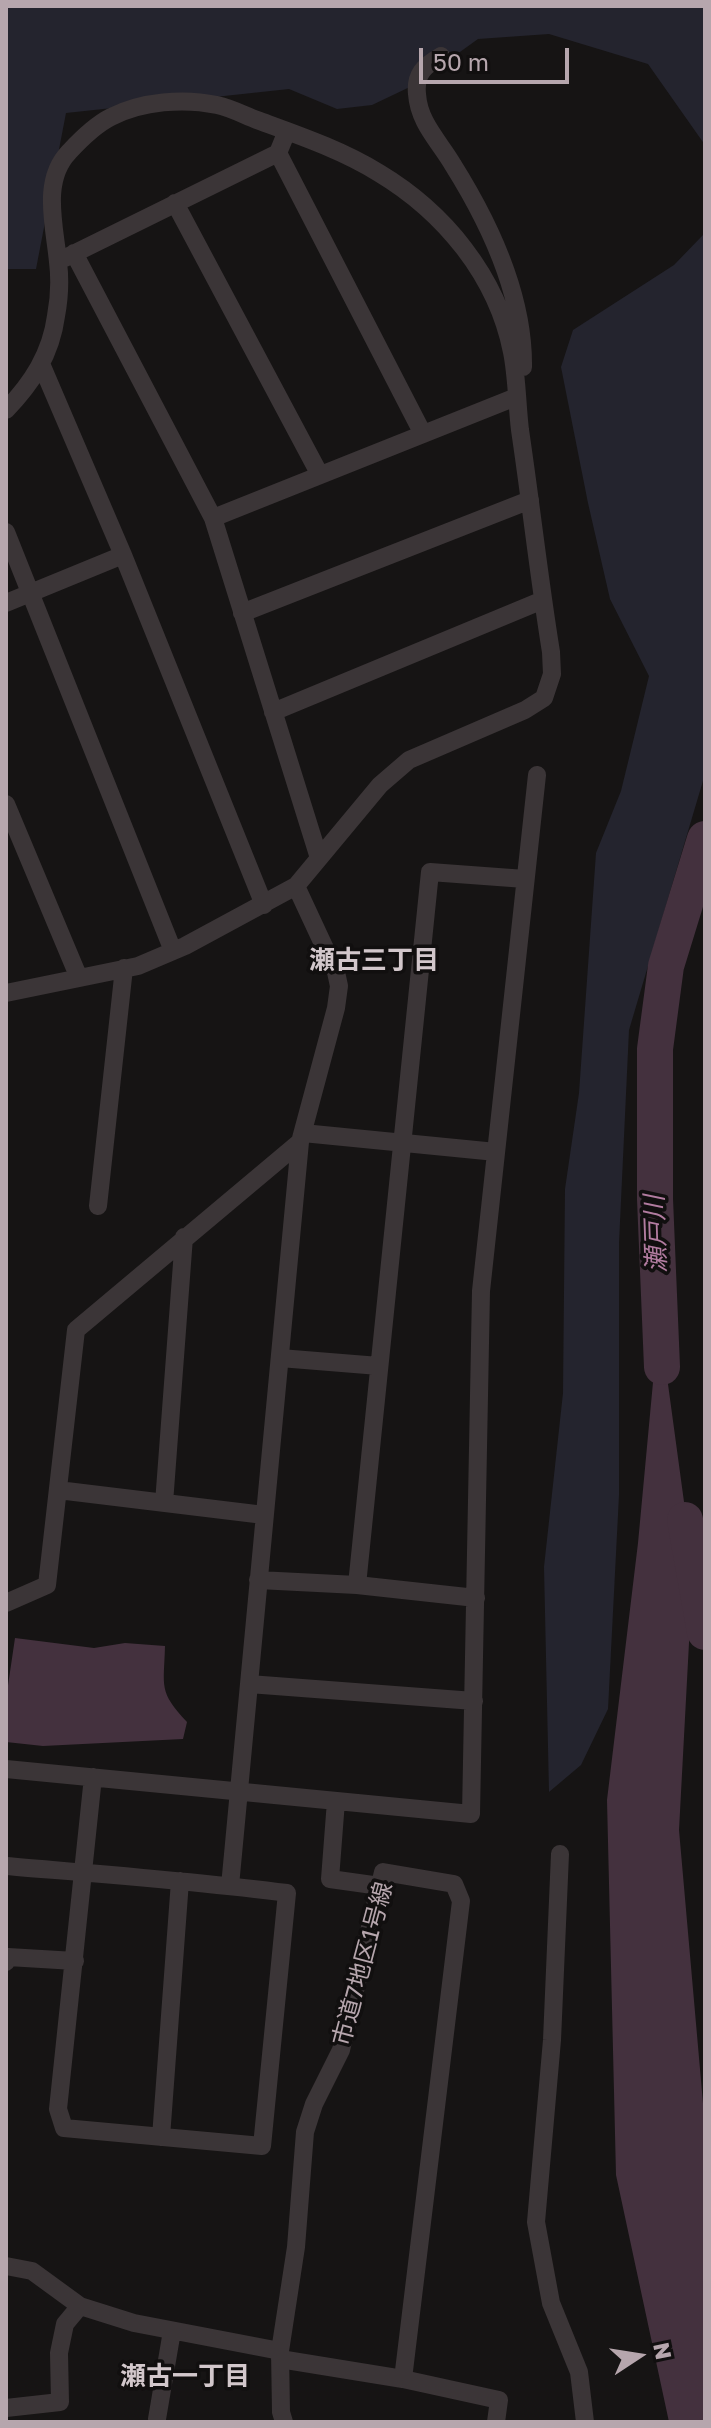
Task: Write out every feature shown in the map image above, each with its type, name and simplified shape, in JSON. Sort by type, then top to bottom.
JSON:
[{"type":"street","points":[[441,56],[417,76],[417,96],[423,121],[482,215],[507,276],[523,339],[523,369],[516,397]]},
{"type":"street","points":[[6,993],[138,966],[264,905],[296,886],[380,785],[409,760],[525,710],[544,698],[552,674],[513,353],[486,279],[454,235],[422,204],[378,172],[287,131],[218,105],[178,101],[143,107],[111,117],[65,156],[51,190],[54,245],[66,258],[213,518],[319,858]]},
{"type":"street","points":[[66,258],[278,153],[287,131]]},
{"type":"street","points":[[278,153],[423,434]]},
{"type":"street","points":[[175,203],[320,475]]},
{"type":"street","points":[[6,410],[42,366],[56,317],[66,258]]},
{"type":"street","points":[[42,366],[123,555],[264,905]]},
{"type":"street","points":[[213,518],[516,397]]},
{"type":"street","points":[[242,613],[530,500]]},
{"type":"street","points":[[6,532],[173,951]]},
{"type":"street","points":[[6,603],[123,555]]},
{"type":"street","points":[[273,712],[543,600]]},
{"type":"street","points":[[6,1769],[471,1814],[481,1291],[537,775]]},
{"type":"street","points":[[6,804],[79,978]]},
{"type":"street","points":[[357,1585],[430,872],[525,879]]},
{"type":"street","points":[[230,1886],[301,1138],[336,1008],[339,986],[336,972],[296,886]]},
{"type":"street","points":[[98,1206],[124,968]]},
{"type":"street","points":[[6,1603],[47,1585],[76,1330],[301,1138],[496,1152]]},
{"type":"street","points":[[164,1503],[184,1237]]},
{"type":"street","points":[[280,1358],[379,1366]]},
{"type":"street","points":[[58,1490],[264,1515]]},
{"type":"street","points":[[258,1580],[357,1585],[476,1598]]},
{"type":"street","points":[[249,1684],[474,1701]]},
{"type":"street","points":[[6,1866],[84,1873],[180,1881],[287,1893],[262,2146],[64,2128],[58,2109],[75,1961],[84,1873],[93,1777]]},
{"type":"street","points":[[336,1801],[330,1879],[380,1886]]},
{"type":"street","points":[[560,1854],[552,2040],[536,2222],[551,2303],[579,2372],[585,2422]]},
{"type":"street","name":"市道7地区1号線","points":[[284,2422],[280,2355],[296,2247],[305,2132],[314,2104],[341,2050],[383,1872],[454,1884],[461,1901],[403,2379]]},
{"type":"street","points":[[161,2137],[180,1881]]},
{"type":"street","points":[[6,1962],[8,1957],[75,1961]]},
{"type":"street","points":[[6,2266],[32,2271],[80,2306],[134,2323],[499,2400],[496,2422]]},
{"type":"street","points":[[6,2408],[60,2402],[59,2353],[65,2324],[80,2306]]},
{"type":"street","points":[[157,2419],[172,2331]]},
{"type":"shaded area","points":[[6,6],[705,6],[705,145],[648,64],[549,34],[478,39],[414,85],[372,105],[337,109],[289,89],[66,113],[36,269],[6,269]]},
{"type":"shaded area","points":[[705,180],[705,774],[629,1030],[619,1243],[619,1495],[608,1709],[581,1765],[549,1792],[544,1567],[563,1393],[565,1189],[579,1093],[596,853],[621,791],[649,676],[610,599],[561,367],[573,330],[674,265],[703,235]]},
{"type":"shaded area","points":[[659,1318],[693,1568],[679,1830],[705,2126],[705,2422],[669,2422],[616,2175],[607,1800],[638,1543]]},
{"type":"shaded area","points":[[15,1638],[94,1648],[125,1643],[165,1646],[165,1688],[171,1703],[187,1722],[183,1739],[43,1746],[6,1742],[6,1699]]},
{"type":"waterway","name":"瀬戸川","points":[[662,1367],[655,1199],[655,1049],[666,966],[705,839]]},
{"type":"waterway","name":"瀬戸川","points":[[685,1520],[705,1632]]},
{"type":"district","name":"瀬古三丁目","points":[[374,961]]},
{"type":"district","name":"瀬古一丁目","points":[[185,2377]]}]
